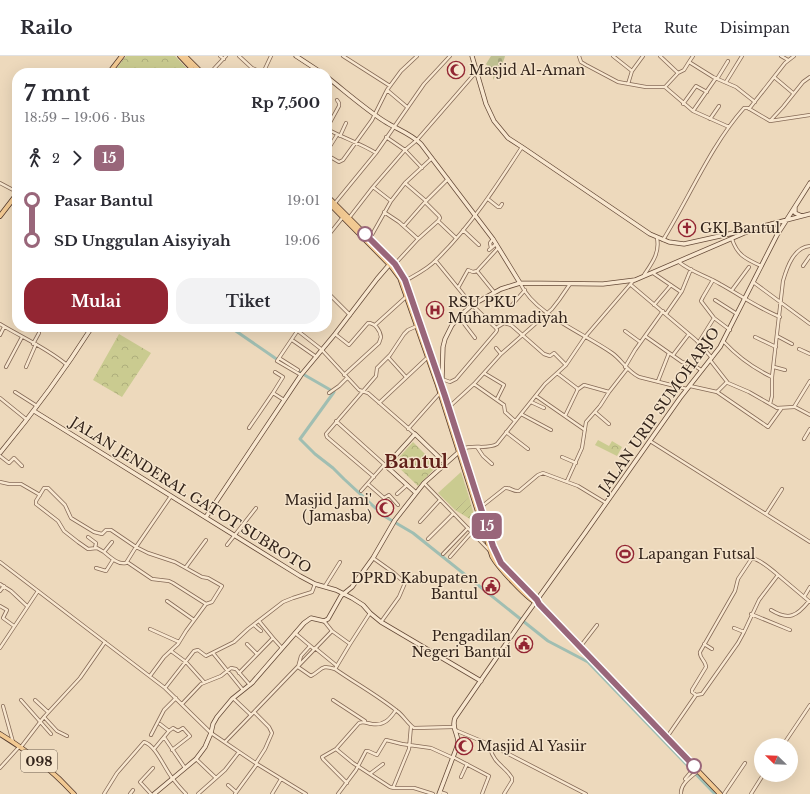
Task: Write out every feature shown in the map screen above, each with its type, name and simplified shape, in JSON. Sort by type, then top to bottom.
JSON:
[{"type":"main road","points":[[113,68],[122,56]]},
{"type":"main road","points":[[180,56],[191,68]]},
{"type":"main road","points":[[185,56],[197,68]]},
{"type":"main road","points":[[296,56],[314,68]]},
{"type":"main road","points":[[472,56],[486,104],[494,121],[508,138],[663,241],[684,244],[810,214]]},
{"type":"main road","points":[[332,81],[374,114],[417,140],[493,239],[520,283]]},
{"type":"main road","name":"JALAN URIP SUMOHARJO","points":[[454,729],[453,722],[455,718],[521,622],[537,602],[688,387],[724,342],[777,235],[810,183]]},
{"type":"main road","points":[[0,216],[12,200]]},
{"type":"main road","points":[[332,200],[400,278],[441,380],[491,553],[494,560],[502,569],[537,602]]},
{"type":"main road","points":[[332,206],[395,264],[405,280],[440,393],[498,559],[580,648],[667,738],[695,771],[720,794]]},
{"type":"main road","points":[[795,206],[794,209],[796,213],[802,216]]},
{"type":"main road","points":[[771,224],[776,230],[777,235]]},
{"type":"main road","points":[[441,380],[444,343],[450,328],[472,305],[506,286],[520,283],[603,284],[635,280],[756,228]]},
{"type":"main road","points":[[206,517],[302,373],[335,334],[377,278],[389,265]]},
{"type":"main road","points":[[0,455],[26,419],[34,411],[89,332]]},
{"type":"main road","name":"JALAN JENDERAL GATOT SUBROTO","points":[[34,411],[300,576],[315,584],[325,586],[359,602],[381,622],[480,681]]},
{"type":"main road","points":[[416,493],[385,466],[414,434],[445,463]]},
{"type":"main road","points":[[155,793],[196,759],[205,747],[214,721],[233,698],[250,686],[295,633],[309,619],[312,618],[324,621],[331,616],[341,596],[352,587],[373,558],[394,521],[424,483],[461,450]]},
{"type":"main road","points":[[439,793],[458,741],[454,729]]},
{"type":"main road","name":"098","points":[[0,734],[52,771],[74,794]]},
{"type":"street","points":[[220,56],[225,57]]},
{"type":"street","points":[[239,56],[252,68]]},
{"type":"street","points":[[265,68],[271,56]]},
{"type":"street","points":[[343,56],[390,86]]},
{"type":"street","points":[[332,158],[341,162],[372,120],[387,90],[417,56]]},
{"type":"street","points":[[335,203],[376,153],[424,84],[450,56]]},
{"type":"street","points":[[579,56],[582,62],[586,65],[618,82],[646,87],[665,87],[693,111],[729,128]]},
{"type":"street","points":[[613,56],[632,71]]},
{"type":"street","points":[[628,84],[632,71],[643,56]]},
{"type":"street","points":[[660,56],[678,73]]},
{"type":"street","points":[[665,87],[678,73],[684,70],[693,56]]},
{"type":"street","points":[[726,82],[742,56]]},
{"type":"street","points":[[781,56],[788,60]]},
{"type":"street","points":[[749,109],[788,60],[794,56]]},
{"type":"street","points":[[215,68],[225,57]]},
{"type":"street","points":[[693,111],[717,79],[728,61]]},
{"type":"street","points":[[689,62],[717,79],[738,89],[755,102]]},
{"type":"street","points":[[349,218],[405,150],[417,140],[477,71]]},
{"type":"street","points":[[774,77],[793,93]]},
{"type":"street","points":[[770,121],[784,107],[793,93],[803,82],[810,77]]},
{"type":"street","points":[[683,104],[696,86],[707,92]]},
{"type":"street","points":[[387,90],[408,106]]},
{"type":"street","points":[[332,119],[339,106],[337,100]]},
{"type":"street","points":[[710,119],[719,106]]},
{"type":"street","points":[[663,241],[715,149],[743,109],[749,109],[770,121],[810,115]]},
{"type":"street","points":[[332,144],[346,123]]},
{"type":"street","points":[[332,132],[365,146],[376,153]]},
{"type":"street","points":[[386,137],[405,150],[422,168]]},
{"type":"street","points":[[405,280],[436,260],[456,238],[488,199],[522,148]]},
{"type":"street","points":[[368,240],[391,201],[405,183],[432,158]]},
{"type":"street","points":[[404,226],[425,201],[448,179]]},
{"type":"street","points":[[0,183],[12,190]]},
{"type":"street","points":[[395,264],[440,218],[425,201],[405,183]]},
{"type":"street","points":[[373,187],[391,201]]},
{"type":"street","points":[[488,199],[498,207],[502,204]]},
{"type":"street","points":[[384,212],[404,226],[418,239]]},
{"type":"street","points":[[332,231],[343,217]]},
{"type":"street","points":[[438,221],[456,238]]},
{"type":"street","points":[[463,230],[479,245]]},
{"type":"street","points":[[644,276],[656,256],[658,244],[657,238]]},
{"type":"street","points":[[492,248],[490,243],[493,239]]},
{"type":"street","points":[[732,239],[735,248],[740,255],[761,266]]},
{"type":"street","points":[[489,250],[496,244]]},
{"type":"street","points":[[770,404],[783,281],[797,251],[801,248],[810,246]]},
{"type":"street","points":[[458,288],[468,270],[473,272],[477,271],[498,248]]},
{"type":"street","points":[[803,266],[810,256]]},
{"type":"street","points":[[436,260],[472,305],[496,328]]},
{"type":"street","points":[[678,261],[691,270],[732,290],[764,310],[780,317]]},
{"type":"street","points":[[732,290],[749,267]]},
{"type":"street","points":[[666,314],[681,292],[691,270]]},
{"type":"street","points":[[477,271],[494,292]]},
{"type":"street","points":[[652,272],[681,292]]},
{"type":"street","points":[[461,450],[467,447],[495,445],[548,381],[566,365],[585,337],[635,280]]},
{"type":"street","points":[[713,280],[702,301],[714,318],[730,330]]},
{"type":"street","points":[[753,282],[810,324]]},
{"type":"street","points":[[520,283],[529,296],[547,313],[611,352],[626,368],[639,377],[717,392],[768,427],[782,408]]},
{"type":"street","points":[[449,407],[474,384],[501,354],[547,313],[559,300],[570,284]]},
{"type":"street","points":[[631,285],[699,342],[727,382],[770,404],[782,408],[794,407],[810,415]]},
{"type":"street","points":[[654,305],[671,285]]},
{"type":"street","points":[[511,306],[525,290]]},
{"type":"street","points":[[375,325],[407,296]]},
{"type":"street","points":[[332,297],[350,315]]},
{"type":"street","points":[[715,300],[737,314]]},
{"type":"street","points":[[568,481],[582,448],[587,421],[626,368],[640,342],[663,312]]},
{"type":"street","points":[[459,317],[475,338]]},
{"type":"street","points":[[699,342],[714,318]]},
{"type":"street","points":[[441,380],[450,382],[456,379],[496,332],[496,328],[506,322],[546,356],[550,356],[554,353],[566,365]]},
{"type":"street","points":[[335,334],[349,345],[368,323],[372,323],[375,325],[381,337],[379,343],[344,375]]},
{"type":"street","points":[[0,324],[12,331]]},
{"type":"street","points":[[374,477],[326,436],[327,432],[376,376],[377,368],[388,357],[406,332],[418,326]]},
{"type":"street","points":[[0,335],[4,327]]},
{"type":"street","points":[[625,331],[640,342]]},
{"type":"street","points":[[13,332],[45,348],[67,365]]},
{"type":"street","points":[[297,332],[278,359],[302,373]]},
{"type":"street","points":[[299,332],[321,349],[347,378],[414,434]]},
{"type":"street","points":[[26,367],[39,333]]},
{"type":"street","points":[[673,355],[689,334]]},
{"type":"street","points":[[645,336],[682,362],[695,366],[701,370]]},
{"type":"street","points":[[777,336],[792,344]]},
{"type":"street","points":[[6,366],[22,337]]},
{"type":"street","points":[[755,337],[776,348]]},
{"type":"street","points":[[292,340],[315,356]]},
{"type":"street","points":[[724,342],[746,362],[772,377]]},
{"type":"street","points":[[496,348],[501,354]]},
{"type":"street","points":[[799,348],[810,354]]},
{"type":"street","points":[[658,381],[670,354]]},
{"type":"street","points":[[378,403],[428,356]]},
{"type":"street","points":[[388,357],[406,377]]},
{"type":"street","points":[[288,366],[298,370]]},
{"type":"street","points":[[774,367],[784,370]]},
{"type":"street","points":[[249,428],[283,377],[275,372]]},
{"type":"street","points":[[484,373],[504,385],[497,399]]},
{"type":"street","points":[[558,373],[578,390]]},
{"type":"street","points":[[329,393],[347,378]]},
{"type":"street","points":[[794,407],[810,381]]},
{"type":"street","points":[[717,392],[727,382]]},
{"type":"street","points":[[474,384],[497,399],[504,406],[505,412],[515,420]]},
{"type":"street","points":[[565,416],[578,390],[584,385],[608,392]]},
{"type":"street","points":[[15,392],[37,406]]},
{"type":"street","points":[[273,393],[284,400]]},
{"type":"street","points":[[408,429],[440,393]]},
{"type":"street","points":[[536,396],[585,430]]},
{"type":"street","points":[[0,398],[26,419]]},
{"type":"street","points":[[531,402],[544,408]]},
{"type":"street","points":[[595,412],[609,424]]},
{"type":"street","points":[[520,414],[551,430]]},
{"type":"street","points":[[336,421],[385,466],[361,491]]},
{"type":"street","points":[[804,439],[810,429]]},
{"type":"street","points":[[506,432],[528,449]]},
{"type":"street","points":[[650,441],[810,542]]},
{"type":"street","points":[[477,446],[483,456],[492,464]]},
{"type":"street","points":[[0,455],[9,463],[14,458],[22,466]]},
{"type":"street","points":[[562,457],[576,463]]},
{"type":"street","points":[[481,507],[505,488],[519,491],[541,473],[568,481],[606,503]]},
{"type":"street","points":[[0,482],[21,484],[40,495]]},
{"type":"street","points":[[424,483],[491,553]]},
{"type":"street","points":[[368,484],[384,498],[388,495],[398,505]]},
{"type":"street","points":[[397,494],[407,484]]},
{"type":"street","points":[[150,676],[162,658],[171,652],[179,642],[206,604],[212,602],[222,586],[208,578],[202,577],[186,567],[136,547],[111,530],[106,530],[102,534],[97,533],[71,518],[64,503],[48,488],[44,488],[35,502],[58,522],[64,531],[88,549],[95,548],[104,552],[113,560],[125,564],[127,562],[136,547],[171,496]]},
{"type":"street","points":[[766,514],[782,489]]},
{"type":"street","points":[[420,522],[440,500]]},
{"type":"street","points":[[227,545],[256,508]]},
{"type":"street","points":[[428,539],[453,514]]},
{"type":"street","points":[[443,554],[468,528]]},
{"type":"street","points":[[450,557],[472,532]]},
{"type":"street","points":[[88,537],[96,543],[95,548]]},
{"type":"street","points":[[186,567],[206,540]]},
{"type":"street","points":[[104,552],[112,542]]},
{"type":"street","points":[[373,558],[405,583],[399,597],[381,622]]},
{"type":"street","points":[[696,696],[692,690],[706,667],[699,654],[735,591],[738,579],[751,559],[755,558],[767,566],[810,602],[799,613],[791,616],[783,616],[771,610]]},
{"type":"street","points":[[96,568],[106,571],[113,560]]},
{"type":"street","points":[[0,562],[165,688],[211,733],[306,794]]},
{"type":"street","points":[[127,562],[152,579],[169,581],[206,604]]},
{"type":"street","points":[[325,586],[340,562]]},
{"type":"street","points":[[667,738],[696,696],[702,694],[734,649],[762,595],[778,575]]},
{"type":"street","points":[[0,584],[27,606]]},
{"type":"street","points":[[165,688],[195,651],[198,650],[206,656],[234,642],[283,602],[312,592],[315,584]]},
{"type":"street","points":[[0,591],[4,586]]},
{"type":"street","points":[[804,597],[810,587]]},
{"type":"street","points":[[0,648],[38,591]]},
{"type":"street","points":[[167,602],[194,620]]},
{"type":"street","points":[[0,606],[7,610],[3,618],[14,626]]},
{"type":"street","points":[[336,667],[370,613]]},
{"type":"street","points":[[752,614],[790,630]]},
{"type":"street","points":[[324,621],[332,631],[350,644]]},
{"type":"street","points":[[259,622],[282,648]]},
{"type":"street","points":[[254,625],[261,631]]},
{"type":"street","points":[[580,648],[597,625]]},
{"type":"street","points":[[150,628],[166,634],[179,642]]},
{"type":"street","points":[[734,628],[744,632]]},
{"type":"street","points":[[225,742],[332,631]]},
{"type":"street","points":[[295,633],[336,667],[396,710],[411,726],[410,745],[405,761],[393,788]]},
{"type":"street","points":[[239,673],[273,638]]},
{"type":"street","points":[[0,768],[79,678],[105,642]]},
{"type":"street","points":[[247,644],[257,654]]},
{"type":"street","points":[[704,644],[712,649]]},
{"type":"street","points":[[298,666],[301,656],[310,646]]},
{"type":"street","points":[[171,652],[186,662],[204,682]]},
{"type":"street","points":[[213,653],[243,690]]},
{"type":"street","points":[[298,666],[311,676],[323,667],[336,667]]},
{"type":"street","points":[[182,704],[204,682],[218,677],[230,668],[234,668],[250,686]]},
{"type":"street","points":[[151,735],[164,710],[176,698]]},
{"type":"street","points":[[233,698],[251,715]]},
{"type":"street","points":[[21,700],[50,734]]},
{"type":"street","points":[[35,700],[48,712]]},
{"type":"street","points":[[333,700],[367,722],[373,724],[384,723],[396,710]]},
{"type":"street","points":[[788,738],[810,705]]},
{"type":"street","points":[[3,706],[13,742]]},
{"type":"street","points":[[228,785],[236,793],[265,749],[272,733],[269,727],[254,712]]},
{"type":"street","points":[[44,717],[57,731],[67,736]]},
{"type":"street","points":[[347,783],[322,759],[323,756],[336,749],[359,723],[367,722]]},
{"type":"street","points":[[160,724],[169,731]]},
{"type":"street","points":[[411,726],[418,728],[454,729],[491,745],[586,794]]},
{"type":"street","points":[[154,749],[173,728],[178,731],[183,728],[190,736],[172,750]]},
{"type":"street","points":[[164,737],[185,768]]},
{"type":"street","points":[[338,794],[347,783],[366,751],[377,755],[386,740],[431,748],[453,757],[489,776],[482,794]]},
{"type":"street","points":[[104,794],[117,773],[142,743],[147,743],[154,749],[172,779],[186,794]]},
{"type":"street","points":[[491,745],[490,748],[493,757],[512,778],[512,781],[504,794]]},
{"type":"street","points":[[336,749],[358,766],[371,773],[378,780],[393,788],[414,788],[433,794]]},
{"type":"street","points":[[198,794],[230,764],[239,752]]},
{"type":"street","points":[[196,759],[216,778]]},
{"type":"street","points":[[724,794],[745,763]]},
{"type":"street","points":[[371,773],[383,764]]},
{"type":"street","points":[[460,777],[467,764]]},
{"type":"street","points":[[153,768],[140,782],[155,793]]},
{"type":"street","points":[[685,779],[689,774],[695,771]]},
{"type":"street","points":[[681,794],[681,788],[695,771]]},
{"type":"street","points":[[272,794],[281,779]]},
{"type":"street","points":[[751,794],[759,782]]},
{"type":"street","points":[[130,794],[133,790]]},
{"type":"street","points":[[439,793],[446,794]]},
{"type":"green space","points":[[126,56],[175,56],[186,68],[117,68]]},
{"type":"green space","points":[[491,56],[505,56],[502,65],[493,80],[493,74],[490,72],[486,76],[485,73],[488,71],[489,68],[486,64]]},
{"type":"green space","points":[[119,334],[151,353],[122,397],[93,380]]},
{"type":"green space","points":[[598,440],[609,446],[612,441],[622,447],[617,456],[595,445]]},
{"type":"green space","points":[[413,442],[437,466],[418,486],[394,463]]},
{"type":"green space","points":[[461,472],[469,497],[455,510],[438,493]]},
{"type":"green space","points":[[469,497],[474,515],[473,518],[470,519],[455,510]]},
{"type":"waterway","points":[[237,332],[275,358],[334,392],[300,439],[315,454],[333,468],[384,516],[413,533],[548,641],[588,662],[715,794]]},
{"type":"bus line","name":"15","points":[[365,234],[395,264],[405,280],[440,380],[498,559],[586,654],[694,766]]},
{"type":"place","name":"Masjid Al-Aman","points":[[456,70]]},
{"type":"place","name":"GKJ Bantul","points":[[687,228]]},
{"type":"place","name":"RSU PKU Muhammadiyah","points":[[435,310]]},
{"type":"place","name":"Masjid Jami' (Jamasba)","points":[[385,508]]},
{"type":"place","name":"Lapangan Futsal","points":[[625,554]]},
{"type":"place","name":"DPRD Kabupaten Bantul","points":[[491,586]]},
{"type":"place","name":"Pengadilan Negeri Bantul","points":[[524,644]]},
{"type":"place","name":"Masjid Al Yasiir","points":[[464,746]]},
{"type":"district","name":"Bantul","points":[[416,462]]}]
